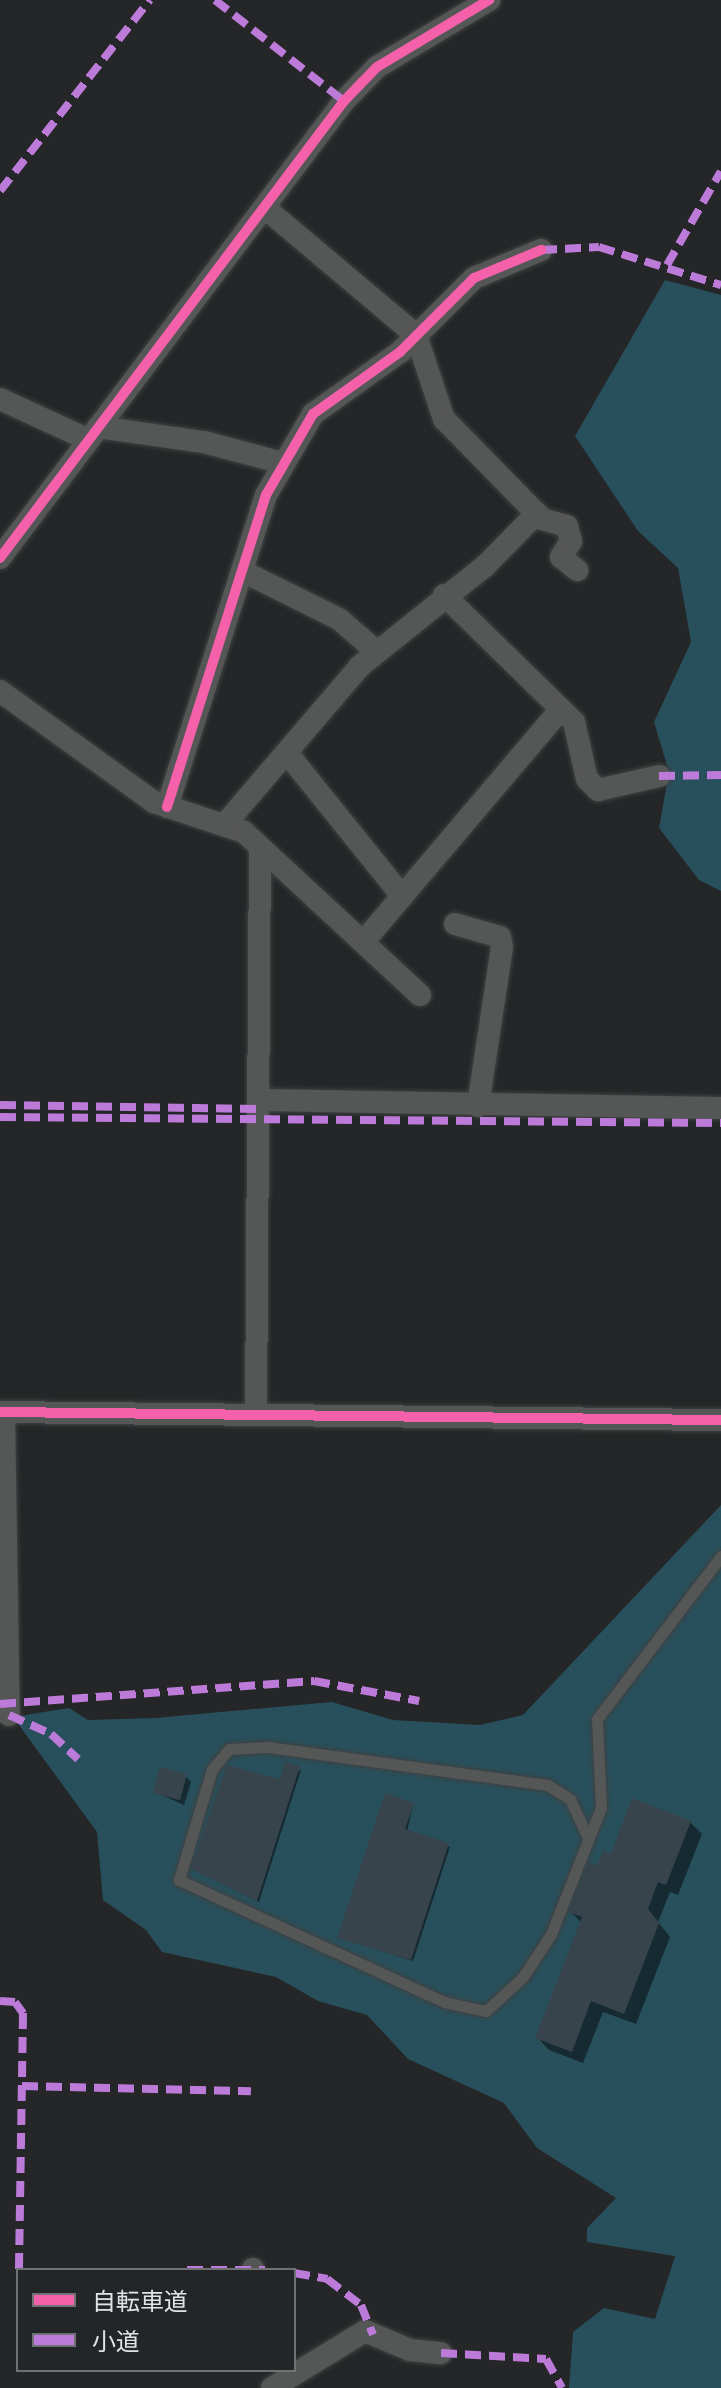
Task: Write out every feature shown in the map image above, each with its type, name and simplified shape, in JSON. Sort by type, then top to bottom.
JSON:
[{"type":"street","points":[[0,558],[265,208],[377,67],[489,0]]},
{"type":"street","points":[[265,208],[416,335],[444,419],[537,513],[567,526],[571,541],[561,557],[577,570]]},
{"type":"street","points":[[167,807],[242,571],[283,463],[313,414],[416,335],[474,278],[541,250]]},
{"type":"street","points":[[0,399],[94,434],[204,442],[283,463]]},
{"type":"street","points":[[226,823],[376,651],[537,513]]},
{"type":"street","points":[[242,571],[339,619],[376,651]]},
{"type":"street","points":[[444,595],[574,722],[587,779],[598,790],[659,776]]},
{"type":"street","points":[[0,691],[167,807],[226,823],[260,848],[365,940],[420,995]]},
{"type":"street","points":[[365,940],[560,710]]},
{"type":"street","points":[[287,753],[375,854],[402,896]]},
{"type":"street","points":[[256,1415],[260,848]]},
{"type":"street","points":[[455,924],[500,937],[502,947],[478,1106]]},
{"type":"street","points":[[259,1111],[478,1106],[721,1108]]},
{"type":"street","points":[[9,1715],[2,1412],[721,1420]]},
{"type":"street","points":[[296,2370],[365,2331],[410,2350],[441,2353]]},
{"type":"street","points":[[273,2383],[292,2372]]},
{"type":"lane","points":[[588,1838],[570,1799],[548,1785],[266,1747],[229,1749],[212,1769],[179,1880],[472,2014],[494,2005],[534,1961],[588,1838],[601,1808],[597,1719],[721,1556]]},
{"type":"shaded area","points":[[665,280],[721,295],[721,891],[699,880],[659,828],[669,772],[654,722],[691,642],[678,568],[638,531],[575,436]]},
{"type":"shaded area","points":[[721,1505],[721,2388],[569,2388],[573,2332],[604,2308],[655,2319],[675,2256],[587,2242],[587,2228],[616,2198],[537,2148],[504,2103],[408,2059],[367,2015],[318,2001],[276,1977],[162,1952],[146,1930],[103,1900],[97,1832],[13,1717],[69,1708],[88,1720],[155,1718],[332,1702],[393,1720],[480,1725],[523,1715]]},
{"type":"building","points":[[285,1761],[300,1766],[257,1901],[191,1869],[227,1765],[280,1779]]},
{"type":"building","points":[[160,1767],[187,1774],[180,1800],[153,1793]]},
{"type":"building","points":[[385,1793],[414,1803],[405,1829],[449,1843],[411,1960],[337,1938]]},
{"type":"building","points":[[632,1798],[691,1821],[666,1885],[658,1882],[648,1909],[659,1923],[624,2014],[591,2001],[572,2052],[535,2038],[582,1917],[569,1912],[589,1862],[597,1866],[603,1851],[611,1854]]},
{"type":"marked path","points":[[0,191],[150,0]]},
{"type":"marked path","points":[[215,0],[344,101]]},
{"type":"marked path","points":[[667,265],[721,171]]},
{"type":"marked path","points":[[541,250],[599,247],[721,285]]},
{"type":"marked path","points":[[659,776],[721,775]]},
{"type":"marked path","points":[[0,1105],[259,1109]]},
{"type":"marked path","points":[[0,1117],[721,1123]]},
{"type":"marked path","points":[[0,1704],[314,1681],[419,1701]]},
{"type":"marked path","points":[[9,1715],[51,1734],[78,1759]]},
{"type":"marked path","points":[[0,2001],[15,2002],[23,2013],[19,2268]]},
{"type":"marked path","points":[[22,2086],[251,2091]]},
{"type":"marked path","points":[[296,2273],[327,2279],[361,2305],[373,2335]]},
{"type":"marked path","points":[[441,2353],[546,2359],[562,2388]]},
{"type":"cycle path","points":[[0,558],[344,101],[377,67],[489,0]]},
{"type":"cycle path","points":[[167,807],[266,495],[313,414],[400,352],[474,278],[541,250]]},
{"type":"cycle path","points":[[0,1412],[721,1420]]}]
